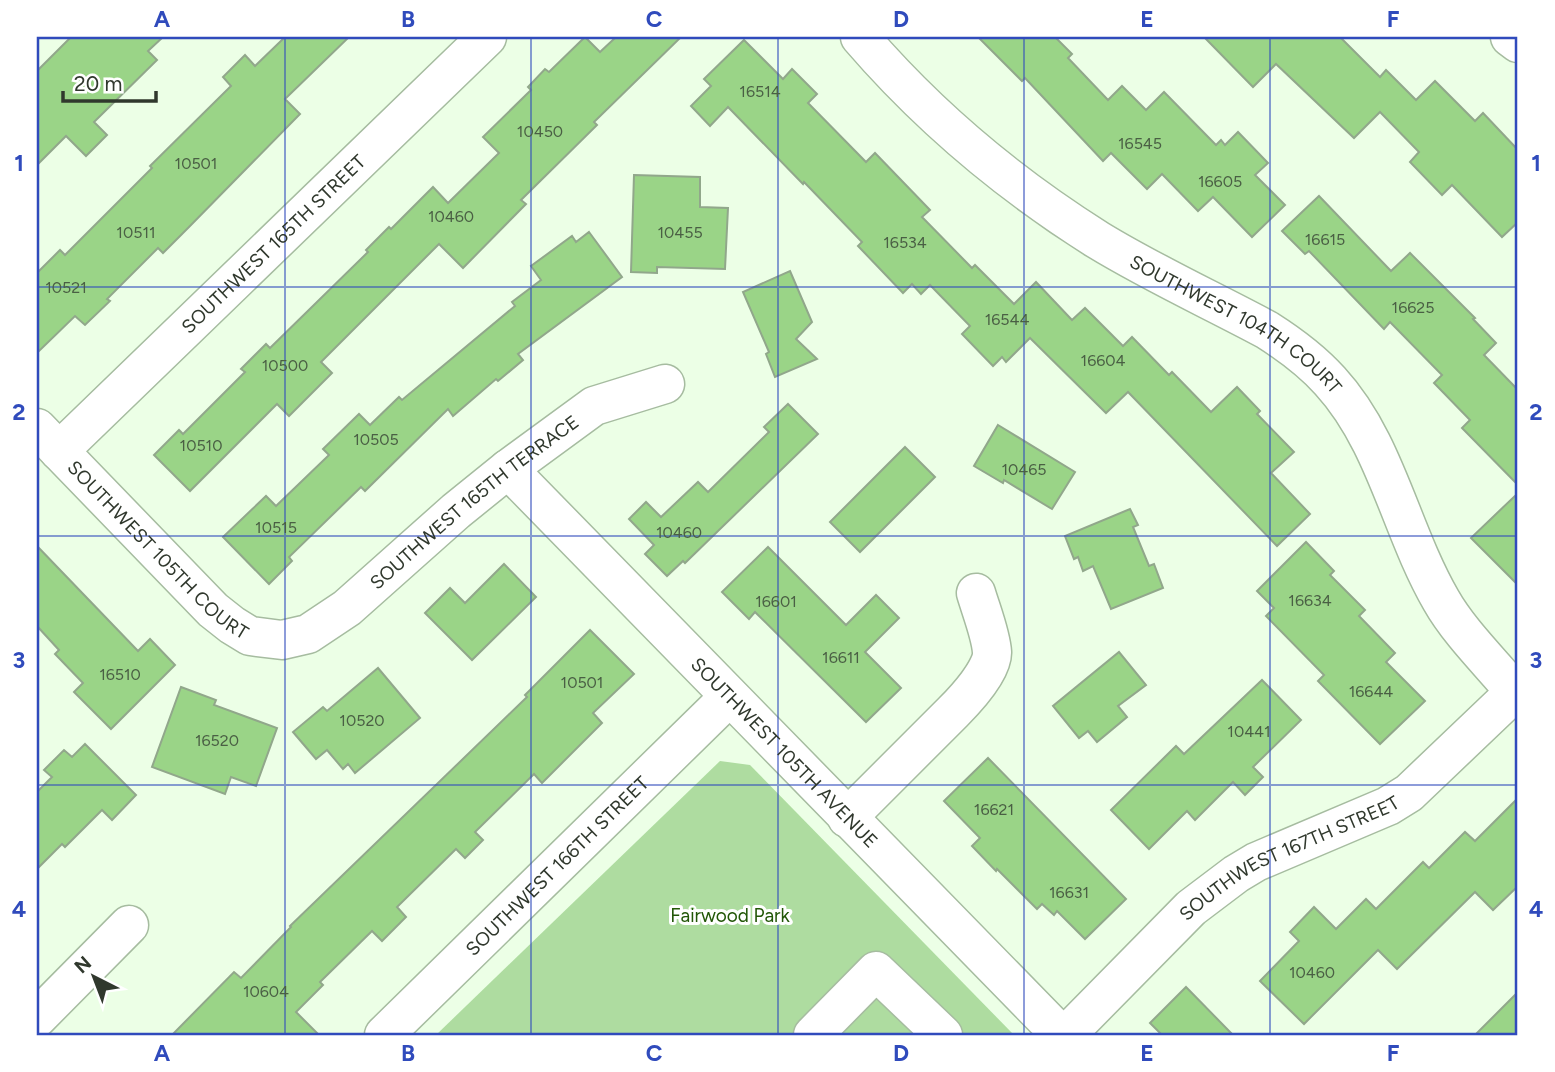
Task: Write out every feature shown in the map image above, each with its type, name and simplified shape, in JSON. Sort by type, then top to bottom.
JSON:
[{"type":"street","name":"SOUTHWEST 165TH STREET","points":[[48,439],[487,37]]},
{"type":"street","name":"SOUTHWEST 104TH COURT","points":[[860,37],[931,111],[1014,183],[1101,241],[1267,330],[1298,352],[1329,380],[1352,410],[1371,442],[1441,601],[1517,690]]},
{"type":"street","points":[[1510,37],[1518,43]]},
{"type":"street","name":"SOUTHWEST 165TH TERRACE","points":[[294,638],[308,634],[333,619],[456,511],[594,406],[665,384]]},
{"type":"street","name":"SOUTHWEST 105TH COURT","points":[[48,439],[213,610],[250,636],[267,639],[294,638]]},
{"type":"street","name":"SOUTHWEST 105TH AVENUE","points":[[508,469],[847,818],[1064,1035]]},
{"type":"street","points":[[847,818],[960,706],[986,668],[992,653],[976,593]]},
{"type":"street","name":"SOUTHWEST 167TH STREET","points":[[1064,1035],[1204,897],[1256,862],[1388,806],[1409,793],[1517,690]]},
{"type":"street","name":"SOUTHWEST 166TH STREET","points":[[384,1035],[729,697]]},
{"type":"street","points":[[37,1018],[129,925]]},
{"type":"street","points":[[813,1035],[876,971],[943,1035]]},
{"type":"green space","name":"Fairwood Park","points":[[720,761],[750,765],[1014,1035],[436,1035]]},
{"type":"building","points":[[71,37],[163,37],[148,51],[157,60],[94,122],[107,135],[86,156],[66,136],[37,165],[37,71]]},
{"type":"building","points":[[285,37],[349,37],[285,99],[300,114],[189,227],[163,253],[158,248],[85,325],[75,316],[37,353],[37,273],[60,250],[65,255],[231,86],[223,77],[245,55],[255,66]]},
{"type":"building","points":[[585,37],[600,52],[616,37],[681,37],[594,122],[597,125],[521,200],[526,204],[463,268],[439,244],[321,362],[332,373],[289,416],[277,404],[190,491],[154,455],[179,430],[183,434],[245,372],[241,369],[266,344],[270,348],[368,252],[366,250],[389,227],[391,229],[433,187],[448,203],[499,153],[483,137],[531,90],[528,87],[545,69],[549,72]]},
{"type":"building","points":[[978,37],[1055,37],[1072,54],[1068,58],[1108,100],[1122,86],[1146,110],[1164,92],[1216,145],[1221,140],[1225,145],[1238,132],[1268,163],[1255,175],[1285,205],[1252,237],[1213,197],[1198,211],[1162,174],[1147,189],[1111,153],[1103,161],[1025,78],[1022,81]]},
{"type":"building","points":[[1204,37],[1340,37],[1380,77],[1386,70],[1416,100],[1435,81],[1475,121],[1483,113],[1518,150],[1518,222],[1502,237],[1452,185],[1442,195],[1410,162],[1419,152],[1380,112],[1354,138],[1276,64],[1253,87]]},
{"type":"building","points":[[744,40],[783,79],[792,69],[817,94],[808,103],[866,162],[875,153],[930,210],[922,217],[972,268],[975,265],[1014,304],[1036,282],[1072,320],[1085,308],[1123,346],[1132,337],[1169,375],[1172,372],[1211,412],[1237,387],[1260,411],[1257,414],[1294,452],[1271,473],[1310,514],[1277,546],[1128,392],[1106,413],[1030,338],[1006,362],[1002,357],[993,366],[962,334],[970,326],[930,285],[921,294],[912,284],[903,293],[858,246],[862,242],[728,107],[710,126],[691,106],[711,86],[704,79]]},
{"type":"building","points":[[634,175],[700,177],[700,207],[728,208],[725,269],[657,267],[657,273],[631,272]]},
{"type":"building","points":[[1319,196],[1391,271],[1410,253],[1496,343],[1484,355],[1518,390],[1518,485],[1462,428],[1470,420],[1434,383],[1442,375],[1390,322],[1384,329],[1309,251],[1305,254],[1282,231]]},
{"type":"building","points":[[589,232],[622,277],[518,354],[523,360],[453,416],[448,409],[365,491],[361,487],[289,557],[292,561],[269,584],[223,537],[266,496],[276,506],[329,455],[323,449],[359,414],[370,425],[399,397],[402,400],[515,306],[512,302],[541,280],[531,266],[572,236],[576,242]]},
{"type":"building","points":[[790,271],[812,322],[796,339],[817,359],[775,377],[766,354],[769,352],[743,292]]},
{"type":"building","points":[[788,404],[818,434],[685,563],[683,561],[667,576],[645,554],[654,545],[629,519],[646,502],[661,517],[698,482],[708,492],[769,432],[764,427]]},
{"type":"building","points":[[998,425],[1075,472],[1052,509],[1004,480],[1003,483],[974,466]]},
{"type":"building","points":[[905,447],[935,477],[860,552],[830,522]]},
{"type":"building","points":[[1518,493],[1518,585],[1471,538]]},
{"type":"building","points":[[1130,509],[1138,525],[1133,527],[1149,566],[1154,564],[1163,588],[1111,609],[1093,566],[1083,571],[1078,557],[1074,559],[1065,536]]},
{"type":"building","points":[[1306,542],[1334,571],[1330,575],[1365,610],[1359,616],[1395,653],[1386,662],[1425,701],[1380,744],[1318,681],[1324,675],[1266,616],[1274,608],[1257,591]]},
{"type":"building","points":[[37,546],[138,651],[150,639],[175,665],[111,729],[74,692],[83,683],[55,654],[59,650],[37,626]]},
{"type":"building","points":[[768,547],[846,625],[876,595],[899,618],[865,652],[901,688],[866,722],[755,612],[749,619],[722,592]]},
{"type":"building","points":[[504,564],[536,597],[472,660],[425,613],[450,588],[465,603]]},
{"type":"building","points":[[590,630],[634,674],[593,713],[602,723],[542,783],[534,774],[475,832],[483,840],[465,858],[456,849],[397,907],[406,917],[382,941],[372,931],[320,982],[323,985],[296,1012],[319,1035],[172,1035],[234,972],[241,978],[290,926],[527,697],[525,695]]},
{"type":"building","points":[[1119,652],[1146,685],[1118,706],[1127,717],[1097,742],[1088,731],[1079,738],[1053,706]]},
{"type":"building","points":[[378,668],[420,718],[355,773],[348,764],[343,769],[327,750],[316,759],[293,732],[323,707],[327,711]]},
{"type":"building","points":[[1262,680],[1301,720],[1253,767],[1263,777],[1245,795],[1233,782],[1195,820],[1187,811],[1149,849],[1111,810],[1176,746],[1184,754]]},
{"type":"building","points":[[181,687],[216,700],[214,705],[277,728],[256,786],[231,777],[225,794],[152,767]]},
{"type":"building","points":[[85,744],[136,795],[112,820],[102,810],[65,847],[62,844],[37,869],[37,792],[52,777],[44,770],[64,750],[72,757]]},
{"type":"building","points":[[988,758],[1126,899],[1085,939],[1057,911],[1054,915],[1042,904],[1037,909],[997,869],[996,871],[972,846],[980,838],[944,801]]},
{"type":"building","points":[[1518,798],[1518,886],[1493,910],[1475,892],[1397,969],[1378,950],[1304,1024],[1260,981],[1299,941],[1290,932],[1314,907],[1336,929],[1366,899],[1376,909],[1423,862],[1429,868],[1465,832],[1475,841]]},
{"type":"building","points":[[1186,987],[1233,1035],[1162,1035],[1150,1023]]},
{"type":"building","points":[[1518,992],[1518,1035],[1475,1035]]}]
